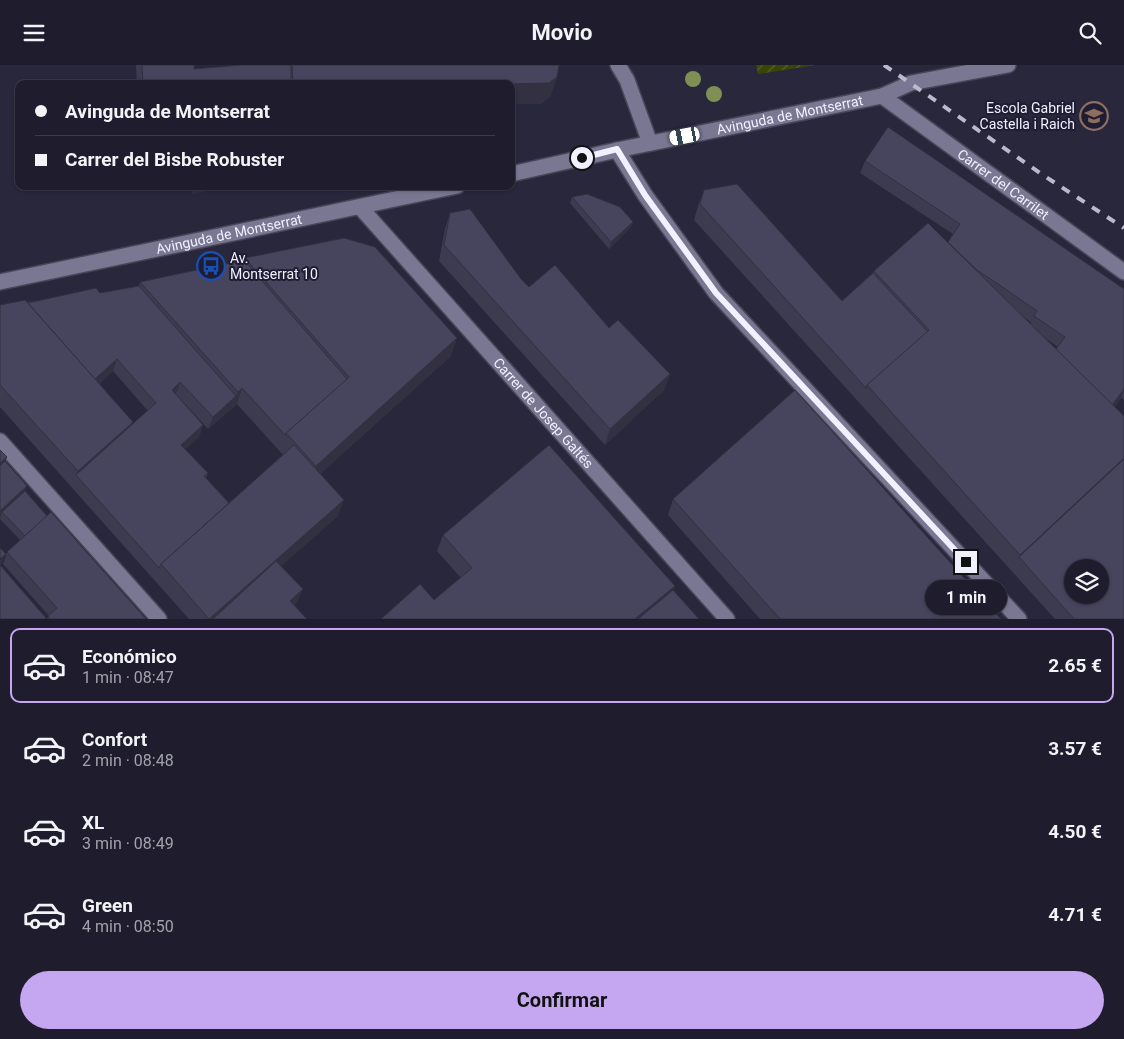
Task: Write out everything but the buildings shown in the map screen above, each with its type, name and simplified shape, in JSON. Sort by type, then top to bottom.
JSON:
[{"type":"street","points":[[618,65],[627,80],[650,143]]},
{"type":"street","name":"Avinguda de Montserrat","points":[[515,173],[617,149],[882,96],[911,83],[1008,65]]},
{"type":"street","name":"Carrer del Carrilet","points":[[882,96],[1124,272]]},
{"type":"street","points":[[617,149],[645,195],[716,293],[1019,619]]},
{"type":"street","name":"Avinguda de Montserrat","points":[[0,282],[439,190]]},
{"type":"street","name":"Carrer de Josep Galtés","points":[[360,207],[727,619]]},
{"type":"street","points":[[0,441],[159,619]]},
{"type":"green space","points":[[756,65],[816,65],[758,74]]},
{"type":"railway","points":[[884,65],[1043,175],[1124,228]]},
{"type":"place","name":"Escola Gabriel Castella i Raich","points":[[1094,116]]},
{"type":"place","name":"Av. Montserrat 10","points":[[211,266]]},
{"type":"route","points":[[582,158],[617,149],[645,195],[716,293],[966,562]]}]
